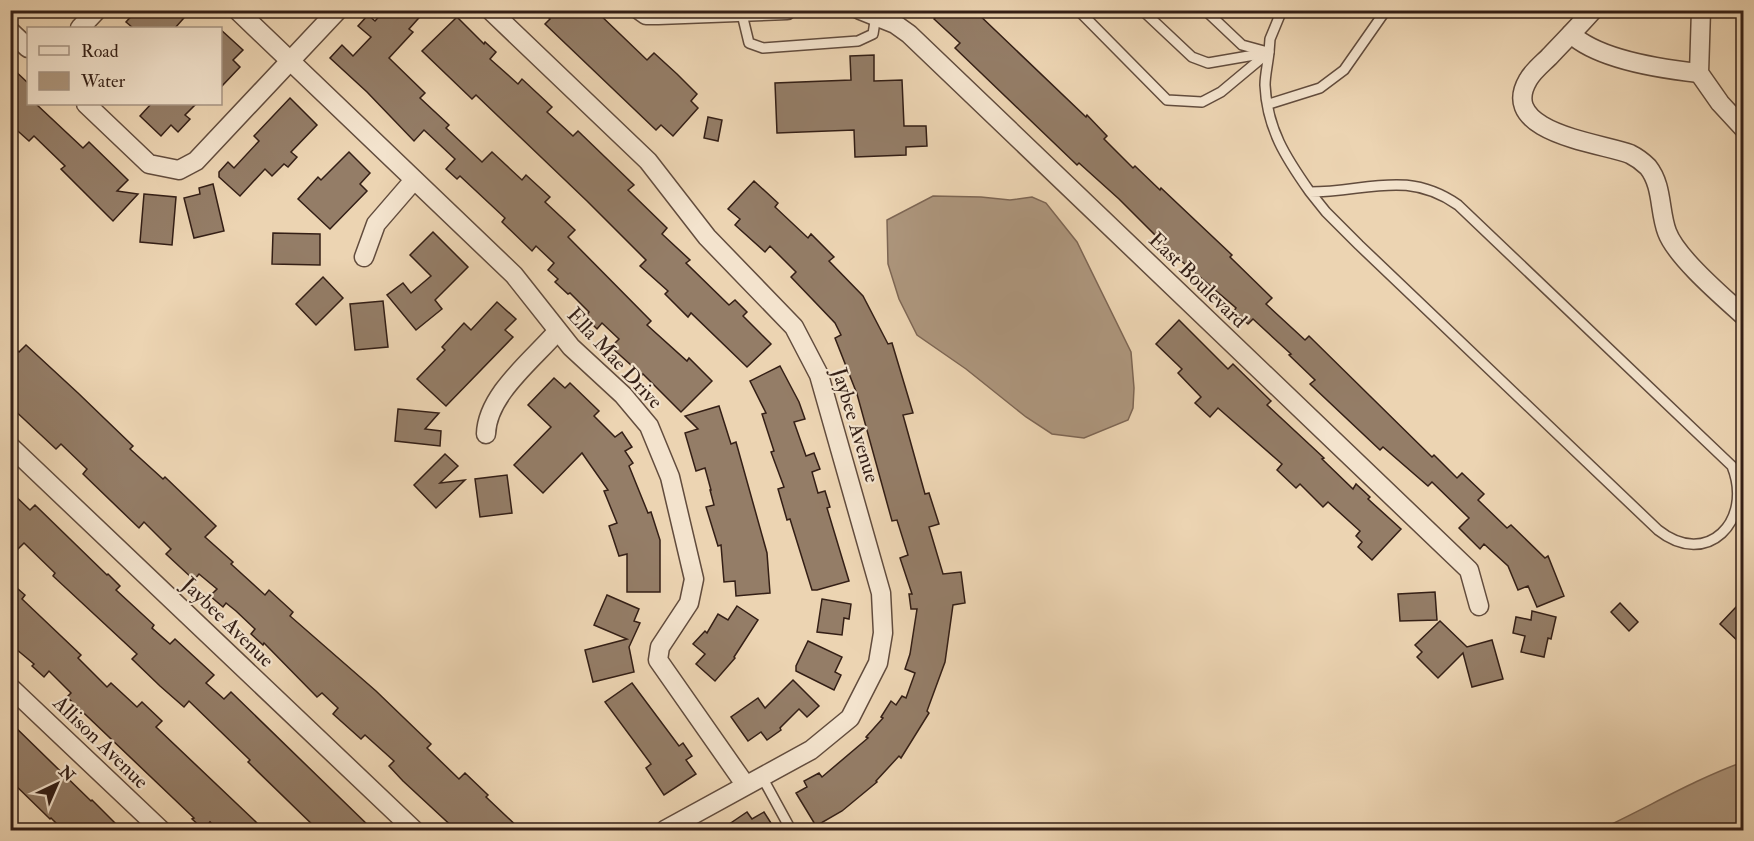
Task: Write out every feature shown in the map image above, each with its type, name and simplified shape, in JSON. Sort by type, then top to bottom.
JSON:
[{"type":"street","points":[[81,27],[97,10]]},
{"type":"street","name":"Ella Mae Drive","points":[[237,10],[514,274],[559,333],[637,410],[649,426],[661,451],[678,504],[694,579],[689,603],[660,647],[658,660],[744,786]]},
{"type":"street","points":[[87,105],[149,164],[179,170],[196,161],[338,10]]},
{"type":"street","name":"Jaybee Avenue","points":[[490,10],[648,161],[707,237],[794,327],[819,375],[881,593],[883,633],[878,663],[850,718],[811,750],[666,831]]},
{"type":"street","points":[[639,10],[646,15],[787,10]]},
{"type":"street","points":[[1593,10],[1527,82],[1522,98],[1528,113],[1534,120],[1551,131],[1630,154],[1644,163],[1657,185],[1664,222],[1671,241],[1684,258],[1739,304]]},
{"type":"street","points":[[1701,10],[1699,73],[1720,103],[1743,129]]},
{"type":"street","name":"East Boulevard","points":[[868,13],[895,24],[909,34],[1469,570],[1479,606]]},
{"type":"street","points":[[10,31],[27,47]]},
{"type":"street","points":[[1571,34],[1587,46],[1607,55],[1653,66],[1699,73]]},
{"type":"street","points":[[364,257],[376,224],[414,180]]},
{"type":"street","points":[[486,434],[492,406],[504,389],[554,335],[559,333]]},
{"type":"street","name":"Jaybee Avenue","points":[[10,446],[414,831]]},
{"type":"street","name":"Allison Avenue","points":[[10,687],[161,831]]},
{"type":"lane","points":[[1078,10],[1167,100],[1202,102],[1221,92],[1269,52]]},
{"type":"lane","points":[[1142,10],[1192,57],[1208,63],[1269,52]]},
{"type":"lane","points":[[1205,10],[1242,45],[1269,52]]},
{"type":"lane","points":[[1269,104],[1320,88],[1344,70],[1386,10]]},
{"type":"lane","points":[[741,11],[749,43],[763,48],[858,41],[873,34],[868,13]]},
{"type":"lane","points":[[1280,11],[1270,39],[1265,85],[1273,128],[1285,157],[1310,192],[1351,237],[1658,530],[1676,541],[1689,544],[1703,544],[1716,540],[1730,530],[1738,518],[1743,491],[1732,466],[1458,205],[1435,191],[1411,184],[1386,184],[1332,192],[1310,192]]},
{"type":"lane","points":[[762,777],[791,831]]},
{"type":"water","points":[[933,196],[1010,200],[1032,197],[1046,203],[1077,242],[1131,352],[1134,388],[1133,408],[1128,420],[1084,438],[1052,434],[917,335],[899,299],[888,264],[887,220]]},
{"type":"water","points":[[1743,762],[1743,830],[1599,830],[1724,769]]},
{"type":"building","points":[[137,10],[191,10],[176,27],[132,27],[126,22]]},
{"type":"building","points":[[385,10],[426,10],[409,29],[413,32],[389,58],[425,93],[420,98],[449,125],[446,128],[482,162],[492,152],[522,180],[526,175],[550,197],[545,202],[575,230],[568,237],[651,321],[647,325],[687,361],[689,358],[712,381],[681,412],[643,374],[611,347],[619,339],[602,323],[597,329],[585,317],[589,312],[555,282],[558,279],[548,270],[554,263],[536,246],[532,251],[502,222],[505,218],[460,176],[457,179],[446,169],[455,159],[424,130],[414,141],[367,92],[330,58],[342,45],[353,56],[371,37],[358,26],[368,15],[375,21]]},
{"type":"building","points":[[542,10],[595,10],[647,60],[654,53],[677,74],[697,94],[691,101],[698,108],[673,136],[661,125],[656,130],[545,24],[550,19]]},
{"type":"building","points":[[942,10],[974,10],[1086,117],[1087,115],[1107,136],[1104,139],[1133,168],[1135,166],[1160,190],[1161,188],[1232,255],[1230,257],[1272,298],[1266,304],[1305,340],[1309,336],[1432,457],[1434,455],[1457,478],[1462,473],[1484,494],[1478,500],[1507,528],[1511,525],[1545,558],[1548,556],[1564,596],[1537,607],[1528,586],[1518,590],[1508,566],[1484,544],[1480,549],[1459,528],[1469,518],[1432,482],[1428,486],[1383,447],[1380,450],[1310,384],[1315,380],[1289,355],[1291,354],[1253,319],[1248,324],[1234,311],[1236,308],[1179,259],[1079,163],[1077,165],[955,48],[960,43],[934,19]]},
{"type":"building","points":[[457,17],[484,44],[485,42],[496,52],[490,59],[518,84],[522,79],[552,107],[547,112],[573,136],[578,131],[634,185],[628,190],[667,228],[662,234],[690,260],[686,263],[729,305],[735,300],[747,312],[743,316],[771,344],[747,367],[691,313],[688,317],[665,294],[668,291],[640,266],[646,260],[587,201],[476,95],[472,99],[422,51]]},
{"type":"building","points":[[222,31],[243,50],[233,60],[240,67],[222,86]]},
{"type":"building","points":[[874,55],[874,81],[902,80],[904,126],[926,126],[927,146],[906,147],[906,155],[855,157],[854,130],[777,133],[775,83],[851,80],[850,56]]},
{"type":"building","points":[[10,66],[27,82],[27,105],[37,105],[83,148],[89,142],[128,180],[117,191],[138,194],[113,221],[61,169],[65,166],[34,136],[29,141],[10,124]]},
{"type":"building","points":[[290,98],[317,125],[291,152],[297,157],[288,167],[284,164],[272,176],[265,169],[240,196],[219,177],[219,172],[228,162],[234,168],[259,141],[254,136]]},
{"type":"building","points":[[150,105],[195,105],[185,115],[190,119],[178,132],[171,125],[161,136],[140,116]]},
{"type":"building","points":[[708,117],[722,120],[718,141],[704,138]]},
{"type":"building","points":[[349,152],[370,173],[360,184],[367,191],[330,229],[298,199],[318,177],[321,180]]},
{"type":"building","points":[[754,181],[778,203],[775,207],[808,238],[811,234],[834,257],[829,261],[863,296],[888,344],[892,343],[913,413],[903,415],[925,494],[929,493],[939,524],[929,527],[943,574],[961,572],[965,603],[953,605],[945,662],[927,711],[929,713],[901,758],[899,756],[877,782],[842,811],[816,826],[796,793],[807,787],[804,781],[819,773],[822,777],[868,738],[866,737],[883,718],[881,717],[891,701],[896,705],[902,696],[906,698],[915,673],[905,669],[910,654],[917,609],[911,609],[909,594],[912,594],[900,558],[908,555],[897,520],[892,521],[857,394],[835,338],[841,335],[835,323],[791,277],[796,272],[770,246],[765,252],[735,225],[740,219],[728,209]]},
{"type":"building","points":[[213,184],[224,231],[194,238],[184,198],[200,194],[199,188]]},
{"type":"building","points":[[144,194],[176,197],[172,245],[140,242]]},
{"type":"building","points":[[433,232],[468,267],[435,300],[442,309],[416,330],[387,295],[403,283],[411,293],[431,276],[410,255]]},
{"type":"building","points":[[273,233],[320,234],[320,265],[272,264]]},
{"type":"building","points":[[323,277],[343,298],[316,325],[296,304]]},
{"type":"building","points":[[383,301],[388,347],[355,350],[350,304]]},
{"type":"building","points":[[497,302],[516,319],[505,330],[513,337],[446,406],[417,379],[445,350],[442,347],[464,323],[471,330]]},
{"type":"building","points":[[1179,320],[1228,369],[1233,364],[1271,401],[1267,405],[1324,458],[1322,459],[1353,489],[1356,484],[1370,497],[1368,499],[1401,529],[1372,560],[1358,547],[1362,542],[1356,536],[1360,531],[1328,502],[1323,507],[1300,484],[1296,488],[1277,470],[1282,464],[1218,408],[1210,417],[1195,403],[1201,397],[1178,373],[1182,369],[1156,344]]},
{"type":"building","points":[[10,344],[19,352],[26,345],[78,393],[133,446],[130,449],[163,479],[165,477],[216,526],[205,537],[233,562],[231,564],[265,595],[269,590],[293,612],[290,616],[376,691],[431,744],[427,748],[459,779],[465,773],[488,795],[486,797],[522,831],[457,831],[403,781],[389,766],[394,761],[365,735],[361,739],[333,714],[338,708],[322,693],[317,697],[264,643],[263,645],[251,634],[255,629],[236,611],[226,603],[223,607],[210,596],[217,589],[199,574],[194,580],[166,554],[171,549],[144,522],[139,528],[83,474],[87,469],[61,444],[56,449],[10,406]]},
{"type":"building","points":[[780,366],[799,402],[805,419],[794,422],[806,456],[814,453],[820,469],[812,472],[818,493],[825,491],[830,507],[827,508],[849,581],[817,590],[812,590],[790,519],[787,520],[778,489],[784,487],[771,452],[774,451],[762,414],[766,413],[750,381]]},
{"type":"building","points":[[554,378],[565,388],[570,383],[599,411],[594,416],[615,437],[622,432],[632,447],[625,451],[633,463],[629,466],[648,513],[651,512],[660,540],[660,592],[627,592],[627,554],[619,556],[609,526],[617,523],[604,491],[608,490],[582,453],[543,493],[514,465],[551,427],[528,405]]},
{"type":"building","points":[[719,406],[731,444],[736,442],[767,553],[770,593],[736,596],[735,581],[724,582],[721,545],[718,546],[706,507],[714,505],[711,490],[705,468],[696,471],[685,433],[698,429],[685,416]]},
{"type":"building","points":[[398,409],[439,413],[425,429],[441,431],[440,446],[395,441]]},
{"type":"building","points":[[445,454],[458,466],[440,483],[465,480],[436,508],[414,485]]},
{"type":"building","points":[[507,475],[512,513],[480,517],[475,479]]},
{"type":"building","points":[[10,491],[30,510],[35,505],[120,586],[116,590],[154,625],[152,628],[170,644],[175,639],[214,675],[206,683],[224,699],[231,692],[374,831],[319,831],[189,701],[184,707],[160,686],[132,659],[137,654],[53,576],[55,573],[24,543],[18,549],[10,543]]},
{"type":"building","points":[[10,582],[25,595],[22,599],[81,655],[78,658],[107,687],[111,683],[137,707],[142,702],[162,721],[156,727],[257,823],[250,831],[219,831],[210,822],[204,830],[67,697],[71,693],[49,671],[44,677],[32,666],[34,664],[10,644]]},
{"type":"building","points":[[1435,592],[1437,620],[1400,621],[1398,594]]},
{"type":"building","points":[[607,595],[639,609],[634,621],[640,623],[629,647],[634,672],[593,682],[585,650],[627,639],[594,625]]},
{"type":"building","points":[[822,599],[851,604],[849,619],[844,618],[842,635],[817,632]]},
{"type":"building","points":[[1620,603],[1638,622],[1629,631],[1611,612]]},
{"type":"building","points":[[737,606],[758,620],[735,658],[715,681],[696,664],[705,654],[693,644],[705,631],[707,633],[718,614],[728,620]]},
{"type":"building","points":[[1736,607],[1743,614],[1743,646],[1720,624]]},
{"type":"building","points":[[1532,611],[1556,617],[1544,657],[1521,652],[1525,636],[1513,633],[1516,617],[1531,620]]},
{"type":"building","points":[[1440,621],[1467,647],[1492,640],[1503,679],[1472,687],[1463,653],[1438,678],[1417,657],[1422,652],[1415,645]]},
{"type":"building","points":[[808,641],[842,657],[835,672],[841,675],[834,690],[796,671],[796,666]]},
{"type":"building","points":[[793,680],[819,706],[807,717],[799,709],[780,728],[781,730],[767,740],[761,732],[748,741],[731,717],[758,698],[765,708]]},
{"type":"building","points":[[632,683],[679,746],[683,743],[692,756],[686,760],[696,774],[664,795],[646,768],[651,764],[605,702]]},
{"type":"building","points":[[10,722],[123,831],[64,831],[50,819],[10,780]]},
{"type":"building","points":[[747,812],[752,819],[764,812],[776,831],[719,831]]}]
